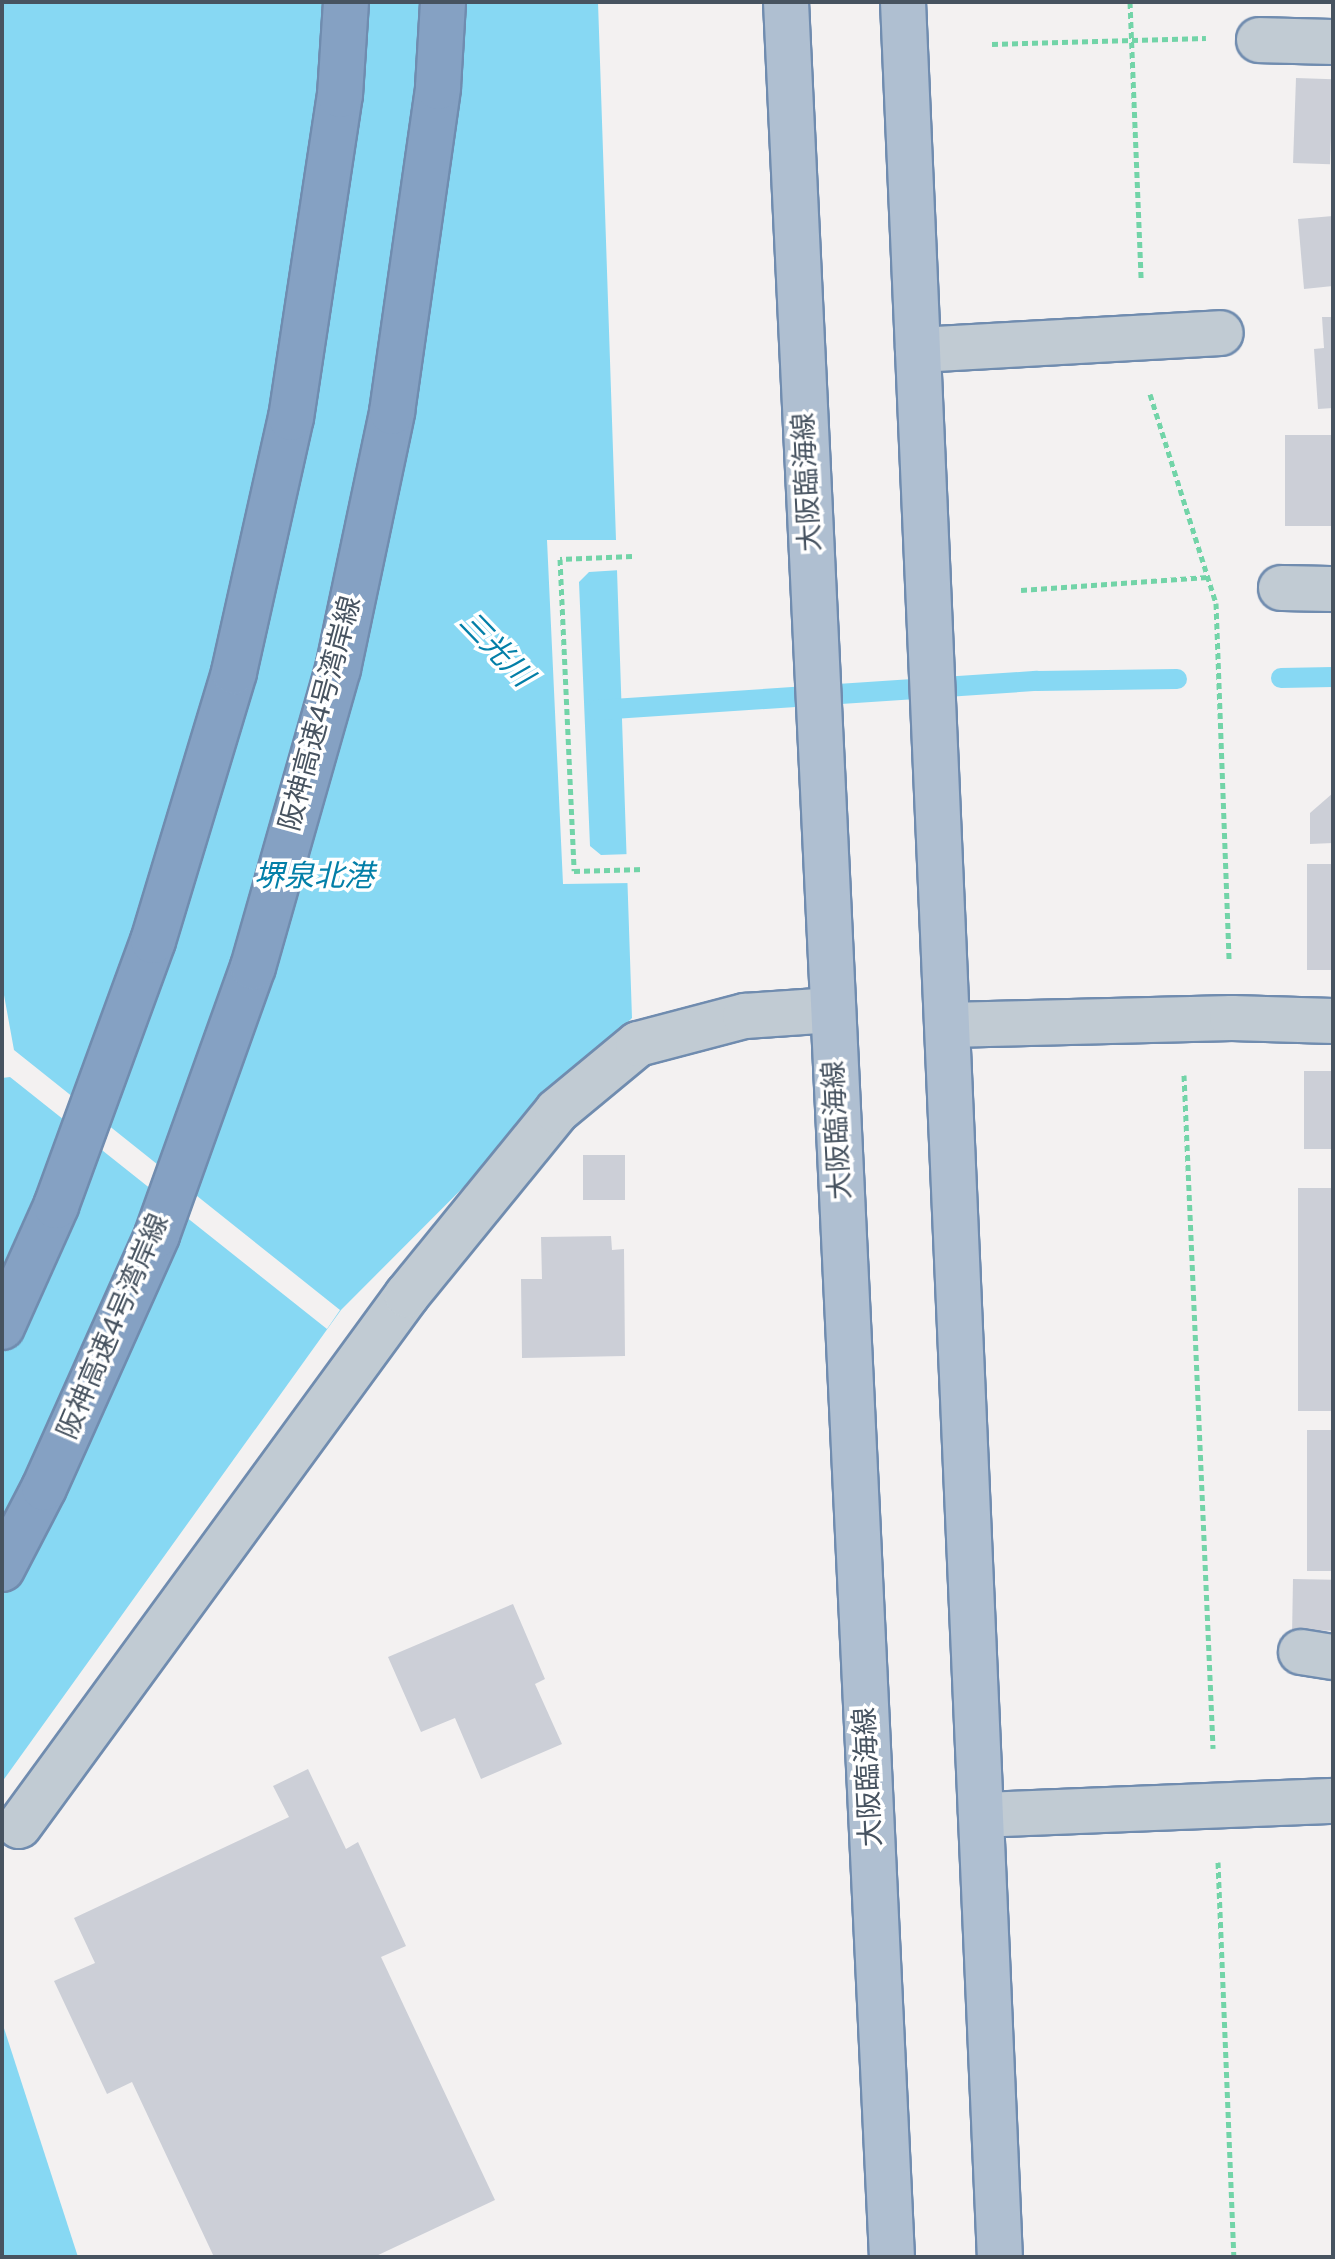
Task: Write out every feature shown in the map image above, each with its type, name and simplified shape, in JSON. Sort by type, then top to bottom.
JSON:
[{"type":"highway","points":[[2,1327],[56,1206],[153,941],[234,672],[291,418],[340,95],[346,2]]},
{"type":"highway","name":"阪神高速4号湾岸線","points":[[2,1569],[44,1488],[157,1235],[253,967],[338,669],[392,412],[438,87],[443,2]]},
{"type":"main road","name":"大阪臨海線","points":[[786,2],[892,2257]]},
{"type":"main road","points":[[903,2],[1000,2257]]},
{"type":"street","points":[[1259,40],[1333,42]]},
{"type":"street","points":[[918,350],[1221,333]]},
{"type":"street","points":[[1281,588],[1333,589]]},
{"type":"street","points":[[19,1826],[407,1295],[557,1111],[638,1044],[745,1016],[833,1010]]},
{"type":"street","points":[[948,1025],[1232,1018],[1333,1021]]},
{"type":"street","points":[[981,1815],[1333,1801]]},
{"type":"path","points":[[1130,2],[1146,380],[1216,603],[1232,1018]]},
{"type":"path","points":[[992,44],[1132,37],[1212,38]]},
{"type":"path","points":[[632,556],[560,559],[574,871],[644,869]]},
{"type":"path","points":[[1021,590],[1208,577]]},
{"type":"path","points":[[1182,1020],[1224,1804],[1234,2257]]},
{"type":"water","name":"堺泉北港","points":[[2,2],[598,2],[632,1018],[341,1310],[2,1782]]},
{"type":"water","points":[[2,2022],[78,2257],[2,2257]]},
{"type":"pier","points":[[547,540],[620,540],[621,570],[589,572],[579,582],[590,846],[601,855],[631,854],[632,883],[563,884]]},
{"type":"pier","points":[[2,984],[14,1050],[340,1310],[327,1329],[10,1077],[2,1078]]},
{"type":"building","points":[[1296,78],[1333,79],[1330,164],[1293,163]]},
{"type":"building","points":[[1333,216],[1333,286],[1304,289],[1298,219]]},
{"type":"building","points":[[1322,317],[1333,317],[1333,408],[1318,409],[1314,349],[1324,348]]},
{"type":"building","points":[[1285,435],[1333,435],[1333,526],[1285,526]]},
{"type":"building","points":[[1333,793],[1333,843],[1310,844],[1310,813]]},
{"type":"building","points":[[1307,864],[1333,864],[1333,970],[1307,970]]},
{"type":"building","points":[[1304,1071],[1333,1071],[1333,1149],[1304,1149]]},
{"type":"building","points":[[583,1155],[625,1155],[625,1200],[583,1200]]},
{"type":"building","points":[[1298,1188],[1333,1188],[1333,1411],[1298,1411]]},
{"type":"building","points":[[611,1236],[612,1250],[624,1249],[625,1356],[522,1358],[521,1279],[542,1279],[541,1237]]},
{"type":"building","points":[[1307,1430],[1333,1430],[1333,1571],[1307,1571]]},
{"type":"building","points":[[1293,1579],[1333,1580],[1332,1631],[1292,1630]]},
{"type":"building","points":[[513,1604],[545,1679],[535,1684],[562,1744],[481,1779],[455,1718],[421,1732],[388,1657]]},
{"type":"building","points":[[308,1769],[346,1849],[358,1842],[406,1946],[381,1957],[495,2200],[374,2257],[214,2257],[132,2082],[107,2094],[54,1981],[95,1963],[74,1918],[289,1817],[273,1786]]},
{"type":"waterway","name":"三光川","points":[[1281,678],[1333,677]]},
{"type":"waterway","name":"三光川","points":[[598,710],[1037,681],[1177,679]]}]
